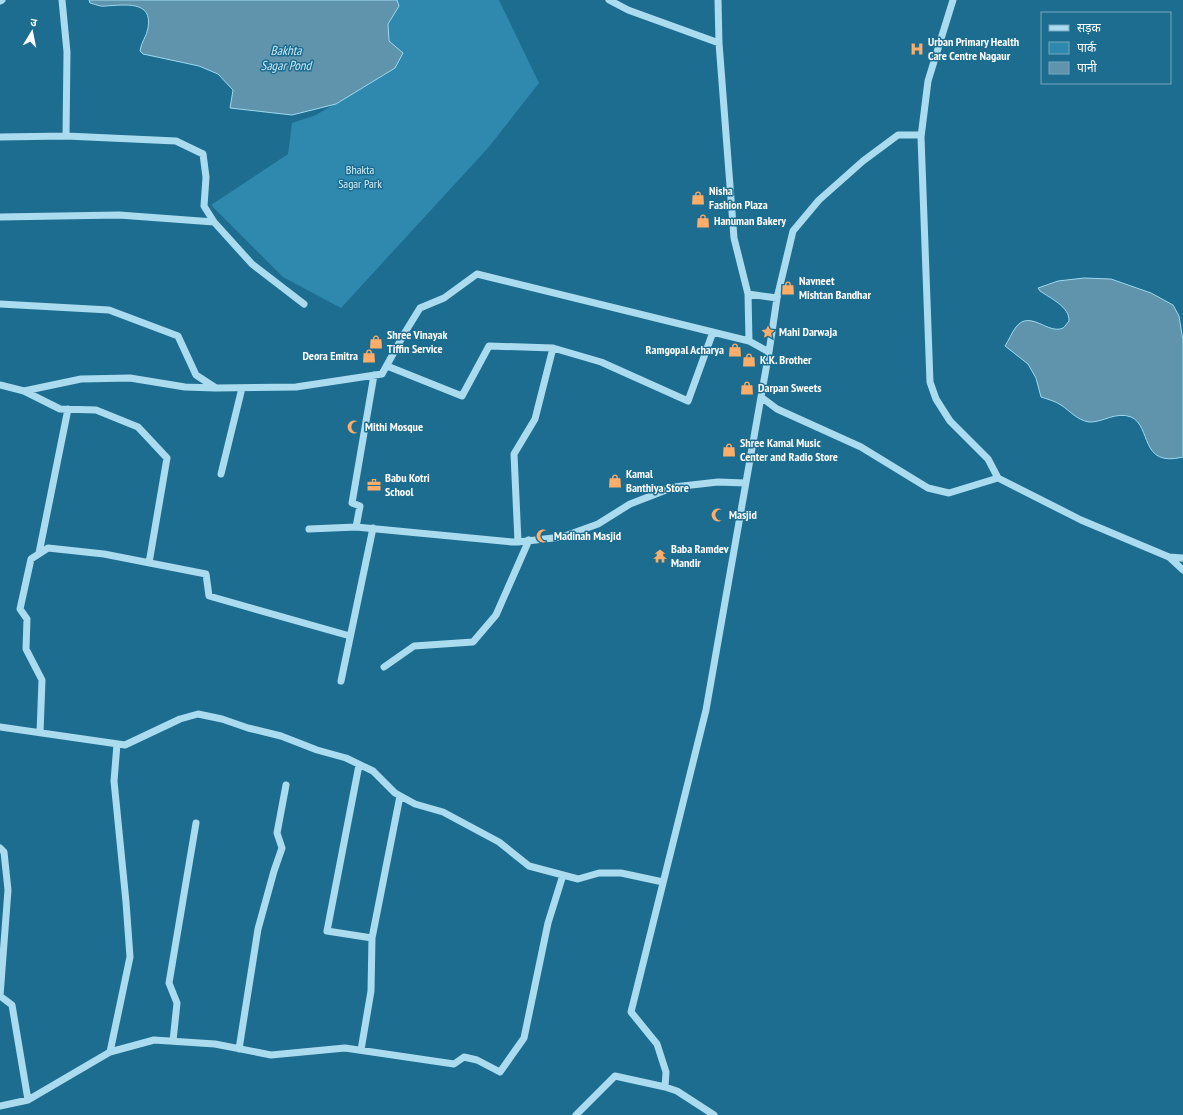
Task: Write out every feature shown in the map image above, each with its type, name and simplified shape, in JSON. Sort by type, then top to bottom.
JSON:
[{"type":"street","points":[[62,0],[67,52],[66,136]]},
{"type":"street","points":[[609,0],[628,10],[719,43]]},
{"type":"street","points":[[718,0],[719,43],[734,238],[748,294],[749,341]]},
{"type":"street","points":[[953,0],[928,81],[921,135],[930,382],[936,399],[950,421],[988,459],[998,478],[1081,520],[1169,557],[1183,558]]},
{"type":"street","points":[[665,1087],[666,1072],[657,1044],[631,1012],[706,710],[769,352],[777,298],[793,231],[819,200],[863,161],[898,135],[921,135]]},
{"type":"street","points":[[0,137],[66,136],[176,142],[203,154],[206,177],[204,206],[214,222],[252,264],[304,304]]},
{"type":"street","points":[[0,217],[119,215],[214,222]]},
{"type":"street","points":[[24,391],[81,379],[130,378],[185,387],[242,388],[296,387],[382,374],[420,308],[444,298],[477,274],[749,341],[769,352]]},
{"type":"street","points":[[748,294],[777,298]]},
{"type":"street","points":[[0,304],[109,310],[178,336],[196,375],[216,388]]},
{"type":"street","points":[[387,366],[462,396],[489,346],[553,348],[601,362],[688,401],[713,332]]},
{"type":"street","points":[[518,542],[514,454],[534,419],[553,348]]},
{"type":"street","points":[[356,527],[360,506],[352,503],[374,375]]},
{"type":"street","points":[[0,385],[24,391],[60,409],[96,410],[138,426],[167,458],[149,563]]},
{"type":"street","points":[[221,474],[242,388]]},
{"type":"street","points":[[761,397],[777,409],[861,447],[928,488],[949,493],[998,478]]},
{"type":"street","points":[[39,553],[68,409]]},
{"type":"street","points":[[309,528],[372,528],[518,542],[562,537],[598,524],[630,504],[674,487],[718,482],[745,483]]},
{"type":"street","points":[[341,681],[372,528]]},
{"type":"street","points":[[384,667],[414,646],[473,642],[496,615],[529,540]]},
{"type":"street","points":[[40,733],[42,680],[26,649],[27,619],[20,609],[31,559],[48,548],[104,554],[206,574],[209,596],[350,636]]},
{"type":"street","points":[[1169,557],[1183,570]]},
{"type":"street","points":[[0,727],[125,745],[180,719],[198,714],[281,736],[316,750],[346,758],[373,771],[400,796],[415,804],[443,812],[499,842],[529,866],[578,879],[599,873],[621,873],[663,882]]},
{"type":"street","points":[[110,1052],[130,957],[114,781],[117,744]]},
{"type":"street","points":[[359,764],[326,931],[372,938]]},
{"type":"street","points":[[239,1049],[258,929],[282,848],[277,833],[286,785]]},
{"type":"street","points":[[361,1050],[371,991],[372,938],[400,796]]},
{"type":"street","points":[[173,1041],[177,1003],[169,983],[196,823]]},
{"type":"street","points":[[0,848],[4,852],[8,890],[0,996],[12,1004],[28,1100]]},
{"type":"street","points":[[0,1106],[28,1100],[110,1052],[154,1040],[215,1044],[271,1055],[345,1048],[454,1064],[464,1056],[477,1060],[500,1072],[524,1038],[548,923],[563,875]]},
{"type":"street","points":[[576,1115],[615,1076],[677,1091],[714,1115]]},
{"type":"green space","name":"Bhakta Sagar Park","points":[[397,0],[499,0],[539,83],[488,148],[341,308],[283,277],[211,205],[288,154],[292,123],[316,115],[395,68],[389,41],[388,24],[399,6]]},
{"type":"water","name":"Bakhta Sagar Pond","points":[[89,0],[397,0],[399,6],[388,24],[389,41],[403,53],[395,68],[336,104],[292,115],[230,108],[233,90],[218,74],[199,66],[143,54],[140,51],[148,28],[148,19],[142,8],[129,5],[101,6],[90,3]]},
{"type":"water","points":[[1084,278],[1111,279],[1151,293],[1173,305],[1179,316],[1183,341],[1183,457],[1169,459],[1159,457],[1153,452],[1148,444],[1142,429],[1131,417],[1120,415],[1099,421],[1089,422],[1077,417],[1059,404],[1041,397],[1036,378],[1028,364],[1005,346],[1016,327],[1021,322],[1033,321],[1057,329],[1064,327],[1069,321],[1066,311],[1059,303],[1040,291],[1038,288],[1058,281]]},
{"type":"place","name":"Urban Primary Health Care Centre Nagaur","points":[[917,49]]},
{"type":"place","name":"Nisha Fashion Plaza","points":[[698,198]]},
{"type":"place","name":"Hanuman Bakery","points":[[703,221]]},
{"type":"place","name":"Navneet Mishtan Bandhar","points":[[788,288]]},
{"type":"place","name":"Mahi Darwaja","points":[[768,332]]},
{"type":"place","name":"Shree Vinayak Tiffin Service","points":[[376,342]]},
{"type":"place","name":"Ramgopal Acharya","points":[[735,350]]},
{"type":"place","name":"Deora Emitra","points":[[369,356]]},
{"type":"place","name":"K.K. Brother","points":[[749,360]]},
{"type":"place","name":"Darpan Sweets","points":[[747,388]]},
{"type":"place","name":"Mithi Mosque","points":[[354,427]]},
{"type":"place","name":"Shree Kamal Music Center and Radio Store","points":[[729,450]]},
{"type":"place","name":"Kamal Banthiya Store","points":[[615,481]]},
{"type":"place","name":"Babu Kotri School","points":[[374,485]]},
{"type":"place","name":"Masjid","points":[[718,515]]},
{"type":"place","name":"Madinah Masjid","points":[[543,536]]},
{"type":"place","name":"Baba Ramdev Mandir","points":[[660,556]]}]
